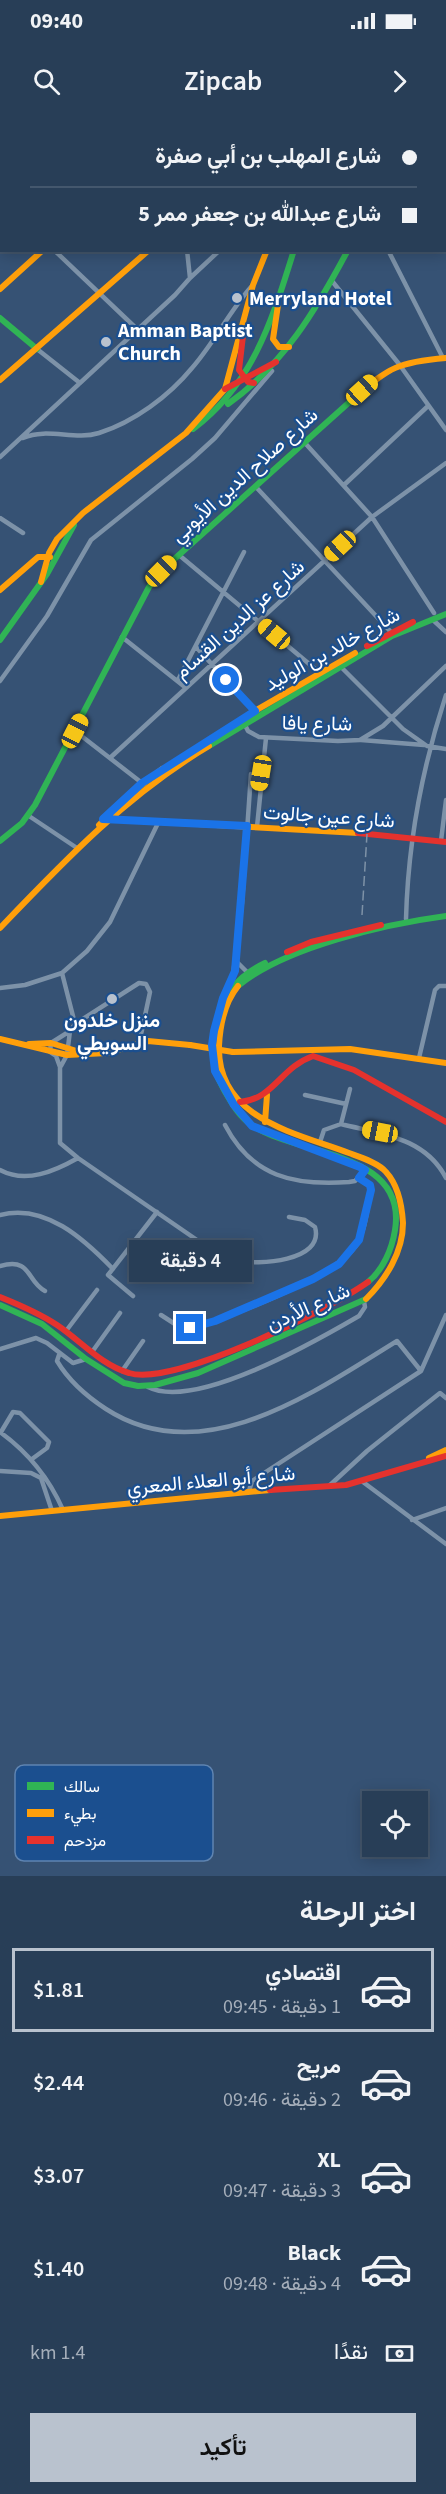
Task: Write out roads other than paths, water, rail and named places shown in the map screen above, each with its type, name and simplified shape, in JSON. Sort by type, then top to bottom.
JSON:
[{"type":"main road","points":[[0,289],[41,252]]},
{"type":"main road","points":[[0,380],[100,295],[146,252]]},
{"type":"main road","points":[[225,389],[253,285],[266,252]]},
{"type":"main road","points":[[219,409],[243,377],[281,291],[293,252]]},
{"type":"main road","points":[[0,590],[79,517],[274,368],[292,345],[332,281],[347,252]]},
{"type":"main road","points":[[281,291],[273,339],[277,346],[283,349],[292,345]]},
{"type":"main road","points":[[0,318],[38,349]]},
{"type":"main road","points":[[244,321],[239,361],[243,377],[250,383],[256,382]]},
{"type":"main road","points":[[186,433],[225,389],[243,377],[261,372],[284,355]]},
{"type":"main road","points":[[399,363],[444,358]]},
{"type":"main road","name":"شارع صلاح الدين الأيوبي","points":[[0,841],[29,816],[153,582],[178,555],[382,373],[399,363]]},
{"type":"main road","points":[[50,561],[79,517]]},
{"type":"main road","points":[[0,640],[40,582],[57,539]]},
{"type":"main road","points":[[38,557],[50,561]]},
{"type":"main road","points":[[31,563],[50,561]]},
{"type":"main road","name":"شارع خالد بن الوليد","points":[[0,928],[94,831],[169,770],[392,636],[446,609]]},
{"type":"main road","name":"شارع خالد بن الوليد","points":[[117,810],[142,783],[255,711],[390,631],[433,616],[446,614]]},
{"type":"main road","name":"شارع عين جالوت","points":[[117,810],[139,820]]},
{"type":"main road","name":"شارع عين جالوت","points":[[107,819],[247,826],[443,841]]},
{"type":"main road","name":"شارع الأردن","points":[[0,1305],[42,1324],[86,1359],[120,1381],[145,1386],[198,1373],[364,1301],[383,1282],[400,1249],[404,1229],[402,1203],[390,1175],[380,1166],[265,1122],[255,1117],[239,1102],[224,1076],[219,1046],[225,1015],[235,990],[247,979],[294,954],[406,920],[446,914]]},
{"type":"main road","name":"شارع الأردن","points":[[376,929],[446,914]]},
{"type":"main road","name":"شارع الأردن","points":[[0,1297],[38,1314],[66,1331],[92,1353],[122,1371],[140,1376],[154,1376],[194,1364],[277,1329],[343,1300],[368,1284],[380,1270],[392,1241],[396,1209],[389,1191],[365,1170],[322,1151],[258,1129],[248,1122],[234,1105],[218,1078],[212,1045],[221,1005],[231,985],[247,972],[299,946],[361,933]]},
{"type":"main road","points":[[0,1039],[50,1052],[107,1053],[159,1041],[233,1052],[313,1048],[350,1049],[446,1064]]},
{"type":"main road","points":[[26,1044],[51,1043],[67,1051]]},
{"type":"main road","points":[[239,1102],[254,1102],[267,1095],[289,1068],[313,1056],[354,1070],[446,1122]]},
{"type":"main road","points":[[265,1122],[267,1095]]},
{"type":"main road","points":[[277,1329],[281,1338]]},
{"type":"main road","name":"شارع أبو العلاء المعري","points":[[421,1462],[446,1450]]},
{"type":"main road","name":"شارع أبو العلاء المعري","points":[[0,1516],[363,1482],[446,1456]]},
{"type":"street","points":[[56,252],[138,330]]},
{"type":"street","points":[[187,252],[190,278]]},
{"type":"street","points":[[0,457],[138,330],[218,252]]},
{"type":"street","points":[[389,252],[444,358]]},
{"type":"street","points":[[332,281],[399,363],[446,430]]},
{"type":"street","points":[[23,438],[38,432],[90,436],[114,428],[137,414],[174,388],[194,367],[253,285]]},
{"type":"street","points":[[38,349],[80,383]]},
{"type":"street","points":[[0,681],[47,616],[90,540],[207,445],[274,368]]},
{"type":"street","points":[[344,485],[428,406]]},
{"type":"street","points":[[305,443],[372,517],[433,616],[446,632]]},
{"type":"street","name":"شارع عز الدين القسام","points":[[111,757],[372,517],[446,463]]},
{"type":"street","points":[[256,487],[390,631]]},
{"type":"street","points":[[0,518],[23,533]]},
{"type":"street","points":[[178,680],[244,552]]},
{"type":"street","points":[[178,555],[320,673]]},
{"type":"street","points":[[122,638],[186,688]]},
{"type":"street","points":[[196,647],[255,711]]},
{"type":"street","name":"شارع يافا","points":[[340,667],[391,719],[429,746],[446,749]]},
{"type":"street","points":[[391,719],[444,668]]},
{"type":"street","points":[[444,668],[446,677]]},
{"type":"street","points":[[406,920],[414,820],[429,746],[446,695]]},
{"type":"street","name":"شارع يافا","points":[[244,723],[250,733],[266,738],[292,737],[338,741],[360,740],[391,719]]},
{"type":"street","points":[[75,731],[142,783]]},
{"type":"street","points":[[258,827],[266,738]]},
{"type":"street","points":[[360,740],[429,746]]},
{"type":"street","points":[[231,985],[236,961],[251,774]]},
{"type":"street","points":[[443,841],[446,800]]},
{"type":"street","points":[[29,816],[77,848]]},
{"type":"street","points":[[0,988],[25,985],[62,973],[87,951],[105,929],[159,821]]},
{"type":"street","points":[[236,961],[247,972]]},
{"type":"street","points":[[62,973],[75,1024]]},
{"type":"street","points":[[60,1067],[67,1051],[70,1032],[75,1024],[137,984],[148,986],[150,999],[139,1044]]},
{"type":"street","points":[[419,1058],[435,990],[439,986],[446,986]]},
{"type":"street","points":[[70,1032],[51,1043],[50,1052],[56,1056],[60,1067],[58,1138],[67,1150],[210,1249],[232,1261],[289,1258],[302,1254],[310,1247],[316,1234],[315,1227],[305,1220],[290,1217]]},
{"type":"street","points":[[340,1124],[350,1089]]},
{"type":"street","points":[[305,1095],[346,1104]]},
{"type":"street","points":[[320,1142],[324,1130],[340,1124],[396,1136],[425,1152],[446,1178]]},
{"type":"street","points":[[225,1125],[232,1138],[249,1157],[277,1177],[340,1183],[355,1181],[365,1170]]},
{"type":"street","points":[[66,1165],[67,1150]]},
{"type":"street","points":[[0,1170],[11,1175],[32,1175],[66,1165],[78,1158]]},
{"type":"street","points":[[161,1315],[178,1326],[195,1328],[313,1279],[339,1264],[356,1245],[362,1233],[370,1185],[359,1178]]},
{"type":"street","points":[[0,1215],[18,1211],[71,1230],[113,1269]]},
{"type":"street","points":[[133,1296],[108,1275],[157,1212]]},
{"type":"street","points":[[0,1266],[13,1264],[26,1268],[45,1291]]},
{"type":"street","points":[[66,1331],[96,1290]]},
{"type":"street","points":[[145,1386],[164,1393],[193,1390],[269,1364],[302,1349],[359,1316],[365,1307],[364,1301]]},
{"type":"street","points":[[92,1353],[120,1313]]},
{"type":"street","points":[[249,1491],[252,1480],[421,1371],[445,1322],[446,1315]]},
{"type":"street","points":[[0,1349],[36,1338],[47,1343],[59,1354],[76,1364],[86,1359]]},
{"type":"street","points":[[122,1371],[143,1341]]},
{"type":"street","points":[[59,1354],[57,1361],[69,1377],[83,1393],[107,1410],[140,1425],[178,1432],[219,1429],[272,1412],[330,1383],[397,1341],[421,1371]]},
{"type":"street","points":[[329,1486],[353,1463],[440,1393],[446,1398]]},
{"type":"street","points":[[32,1459],[47,1448],[49,1442],[20,1413],[13,1412],[0,1432],[32,1459],[63,1510]]},
{"type":"street","points":[[0,1471],[31,1473],[41,1478],[47,1483],[52,1511]]},
{"type":"street","points":[[363,1482],[446,1544]]},
{"type":"street","points":[[412,1520],[446,1508]]},
{"type":"railway","points":[[362,915],[367,834]]},
{"type":"place","name":"Merryland Hotel","points":[[237,298]]},
{"type":"place","name":"Amman Baptist Church","points":[[106,342]]},
{"type":"place","name":"منزل خلدون السويطي","points":[[112,999]]}]
